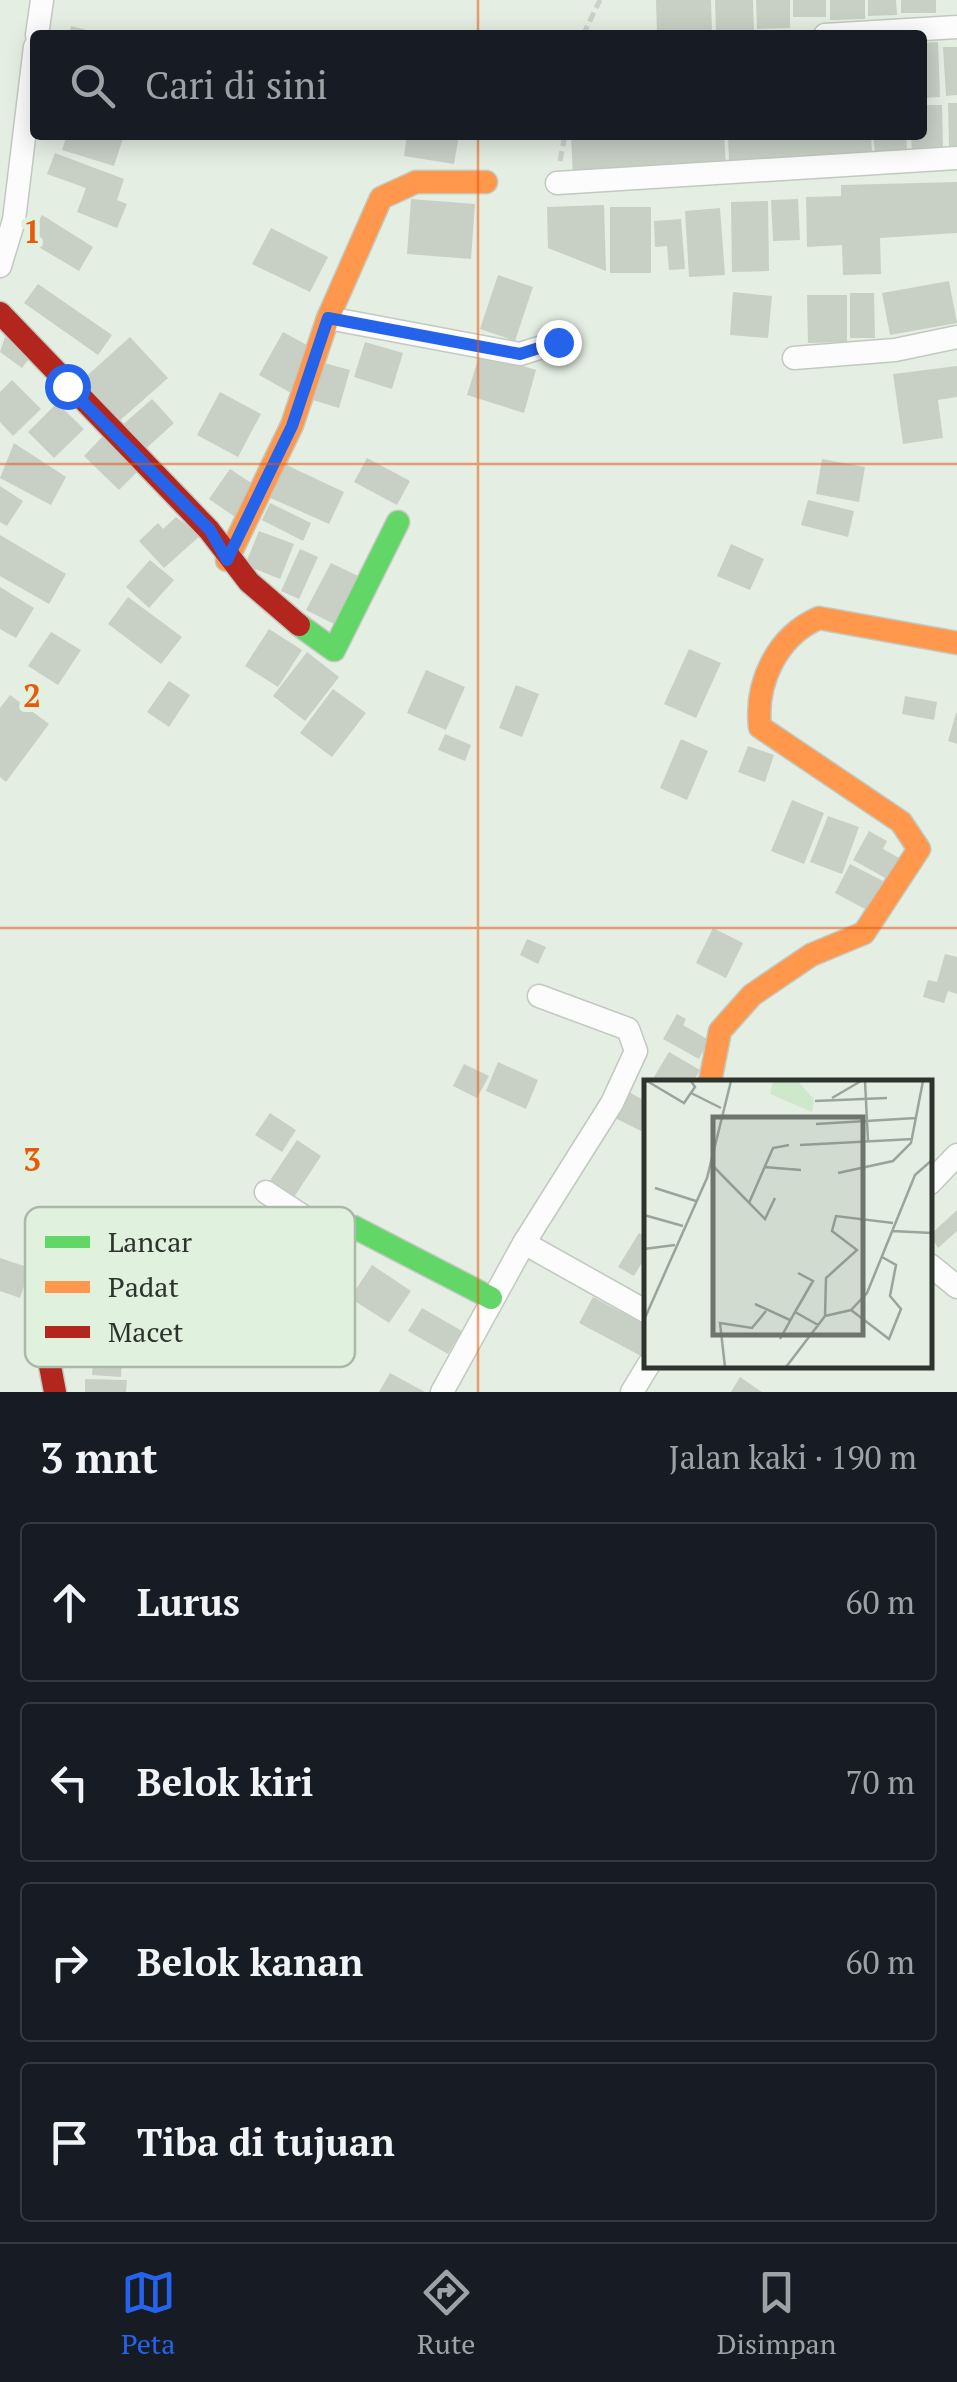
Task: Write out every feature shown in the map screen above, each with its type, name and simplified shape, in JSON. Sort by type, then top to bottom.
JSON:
[{"type":"street","points":[[38,30],[42,0]]},
{"type":"street","points":[[919,30],[957,28]]},
{"type":"street","points":[[0,266],[14,220],[30,87]]},
{"type":"street","points":[[557,183],[957,158]]},
{"type":"street","points":[[227,560],[292,426],[354,253],[389,189],[408,183],[486,182]]},
{"type":"street","points":[[0,313],[210,530],[227,560],[264,601],[334,650],[398,522]]},
{"type":"street","points":[[328,318],[520,354],[558,342]]},
{"type":"street","points":[[794,358],[895,350],[957,337]]},
{"type":"street","points":[[710,1080],[720,1031],[752,995],[811,955],[864,933],[919,849],[901,822],[760,727],[760,700],[780,645],[801,622],[820,618],[957,644]]},
{"type":"street","points":[[442,1392],[524,1243],[612,1103],[636,1051],[628,1029],[539,996]]},
{"type":"street","points":[[932,1180],[957,1155]]},
{"type":"street","points":[[266,1192],[289,1207]]},
{"type":"street","points":[[355,1231],[361,1227],[492,1298]]},
{"type":"street","points":[[524,1243],[644,1310]]},
{"type":"street","points":[[932,1267],[957,1287]]},
{"type":"street","points":[[50,1367],[55,1392]]},
{"type":"street","points":[[632,1392],[647,1367]]},
{"type":"path","points":[[585,30],[600,0]]},
{"type":"building","points":[[656,0],[711,0],[712,30],[657,30]]},
{"type":"building","points":[[715,0],[753,0],[754,30],[716,30]]},
{"type":"building","points":[[756,0],[790,0],[790,28],[757,29]]},
{"type":"building","points":[[793,0],[826,0],[826,17],[793,17]]},
{"type":"building","points":[[830,0],[865,0],[865,19],[830,20]]},
{"type":"building","points":[[868,0],[896,0],[897,15],[868,16]]},
{"type":"building","points":[[901,0],[936,0],[936,13],[901,13]]},
{"type":"building","points":[[938,42],[940,97],[927,98],[927,43]]},
{"type":"building","points":[[943,47],[957,47],[957,95],[946,96]]},
{"type":"building","points":[[948,103],[957,103],[957,146],[949,146]]},
{"type":"building","points":[[927,105],[942,105],[943,151],[912,152],[911,140],[927,140]]},
{"type":"building","points":[[65,140],[122,140],[114,166],[62,150]]},
{"type":"building","points":[[406,140],[458,140],[454,164],[404,156]]},
{"type":"building","points":[[571,140],[724,140],[726,167],[573,175]]},
{"type":"building","points":[[728,140],[871,140],[872,154],[729,162]]},
{"type":"building","points":[[874,140],[906,140],[907,151],[875,153]]},
{"type":"building","points":[[55,153],[124,179],[117,200],[127,204],[117,228],[77,212],[86,188],[47,174]]},
{"type":"building","points":[[957,182],[957,233],[880,238],[881,274],[843,275],[842,245],[807,247],[806,197],[841,196],[841,185]]},
{"type":"building","points":[[411,199],[475,204],[471,259],[407,254]]},
{"type":"building","points":[[798,199],[800,240],[773,241],[771,200]]},
{"type":"building","points":[[768,201],[769,271],[732,272],[731,202]]},
{"type":"building","points":[[604,205],[606,271],[548,248],[547,207]]},
{"type":"building","points":[[610,207],[651,207],[651,273],[610,273]]},
{"type":"building","points":[[720,208],[725,275],[689,277],[685,211]]},
{"type":"building","points":[[42,215],[93,247],[79,271],[27,240]]},
{"type":"building","points":[[681,219],[685,269],[669,270],[667,246],[655,247],[654,221]]},
{"type":"building","points":[[271,228],[328,257],[310,292],[252,264]]},
{"type":"building","points":[[498,275],[533,287],[515,341],[480,329]]},
{"type":"building","points":[[949,281],[957,323],[890,335],[882,293]]},
{"type":"building","points":[[38,284],[112,335],[98,355],[24,303]]},
{"type":"building","points":[[733,292],[772,296],[768,338],[730,335]]},
{"type":"building","points":[[850,293],[874,293],[875,338],[850,338]]},
{"type":"building","points":[[807,295],[847,295],[847,342],[808,343]]},
{"type":"building","points":[[283,332],[316,350],[291,393],[259,375]]},
{"type":"building","points":[[5,337],[31,356],[22,368],[0,352]]},
{"type":"building","points":[[130,337],[168,378],[117,423],[80,382]]},
{"type":"building","points":[[365,342],[403,353],[392,389],[354,377]]},
{"type":"building","points":[[480,353],[536,370],[524,413],[467,395]]},
{"type":"building","points":[[317,361],[350,370],[339,408],[306,398]]},
{"type":"building","points":[[957,366],[957,397],[938,400],[943,438],[903,444],[893,374]]},
{"type":"building","points":[[12,380],[41,409],[13,436],[0,422],[0,392]]},
{"type":"building","points":[[220,392],[261,414],[238,457],[197,435]]},
{"type":"building","points":[[152,399],[174,423],[141,453],[119,428]]},
{"type":"building","points":[[57,403],[84,429],[54,458],[28,432]]},
{"type":"building","points":[[103,436],[139,470],[119,490],[84,456]]},
{"type":"building","points":[[14,443],[66,477],[51,505],[0,478]]},
{"type":"building","points":[[367,458],[410,481],[397,505],[354,482]]},
{"type":"building","points":[[822,459],[865,467],[859,502],[816,494]]},
{"type":"building","points":[[280,462],[344,492],[329,524],[264,495]]},
{"type":"building","points":[[230,469],[256,486],[235,517],[209,499]]},
{"type":"building","points":[[0,486],[23,501],[7,526],[0,522]]},
{"type":"building","points":[[808,500],[854,511],[848,537],[801,525]]},
{"type":"building","points":[[270,503],[311,523],[303,541],[262,520]]},
{"type":"building","points":[[176,517],[201,535],[164,568],[139,541],[158,523],[163,529]]},
{"type":"building","points":[[259,531],[294,544],[280,579],[245,565]]},
{"type":"building","points":[[0,535],[66,574],[49,604],[0,576]]},
{"type":"building","points":[[731,544],[764,559],[750,590],[717,576]]},
{"type":"building","points":[[300,549],[318,557],[299,599],[281,591]]},
{"type":"building","points":[[150,560],[174,580],[149,608],[126,587]]},
{"type":"building","points":[[331,563],[358,576],[334,624],[306,610]]},
{"type":"building","points":[[0,587],[34,608],[16,638],[0,629]]},
{"type":"building","points":[[128,597],[182,637],[161,664],[108,624]]},
{"type":"building","points":[[269,629],[302,650],[278,687],[245,666]]},
{"type":"building","points":[[51,632],[81,650],[58,685],[28,666]]},
{"type":"building","points":[[689,649],[721,663],[696,718],[664,704]]},
{"type":"building","points":[[307,652],[339,677],[305,721],[273,696]]},
{"type":"building","points":[[426,670],[465,687],[446,730],[407,713]]},
{"type":"building","points":[[169,681],[190,695],[169,727],[147,712]]},
{"type":"building","points":[[516,685],[539,694],[522,737],[499,728]]},
{"type":"building","points":[[333,689],[366,713],[332,757],[300,733]]},
{"type":"building","points":[[10,695],[49,724],[6,782],[0,777],[0,708]]},
{"type":"building","points":[[905,696],[937,702],[934,720],[902,714]]},
{"type":"building","points":[[957,713],[957,744],[948,741]]},
{"type":"building","points":[[445,734],[471,745],[465,761],[438,750]]},
{"type":"building","points":[[681,739],[708,751],[687,800],[660,788]]},
{"type":"building","points":[[748,746],[774,755],[765,782],[738,772]]},
{"type":"building","points":[[792,800],[824,813],[804,864],[771,851]]},
{"type":"building","points":[[828,816],[859,827],[842,874],[810,862]]},
{"type":"building","points":[[869,831],[887,841],[883,849],[901,859],[889,880],[853,860]]},
{"type":"building","points":[[850,864],[883,881],[867,910],[835,893]]},
{"type":"building","points":[[713,928],[743,943],[726,978],[696,963]]},
{"type":"building","points":[[527,939],[546,947],[538,964],[520,955]]},
{"type":"building","points":[[945,954],[957,957],[957,994],[948,991],[944,1003],[923,997],[928,980],[937,982]]},
{"type":"building","points":[[677,1014],[686,1019],[683,1025],[709,1040],[699,1059],[663,1039]]},
{"type":"building","points":[[669,1052],[700,1070],[694,1080],[652,1080]]},
{"type":"building","points":[[498,1062],[538,1080],[526,1109],[486,1091]]},
{"type":"building","points":[[464,1064],[489,1076],[477,1098],[453,1086]]},
{"type":"building","points":[[629,1092],[644,1100],[644,1132],[615,1118]]},
{"type":"building","points":[[270,1113],[296,1130],[282,1152],[255,1135]]},
{"type":"building","points":[[297,1140],[321,1156],[294,1197],[269,1182]]},
{"type":"building","points":[[957,1210],[957,1231],[938,1248],[932,1233]]},
{"type":"building","points":[[639,1233],[644,1236],[644,1259],[634,1276],[618,1267]]},
{"type":"building","points":[[0,1258],[25,1266],[20,1298],[0,1291]]},
{"type":"building","points":[[372,1265],[411,1291],[389,1323],[355,1301],[355,1290]]},
{"type":"building","points":[[593,1297],[644,1324],[644,1351],[641,1356],[579,1323]]},
{"type":"building","points":[[422,1308],[462,1331],[448,1354],[408,1331]]},
{"type":"building","points":[[93,1367],[122,1367],[121,1377],[92,1375]]},
{"type":"building","points":[[390,1373],[425,1392],[379,1392]]},
{"type":"building","points":[[740,1377],[762,1392],[731,1392]]},
{"type":"building","points":[[85,1379],[127,1380],[126,1392],[85,1392]]},
{"type":"traffic: fast","points":[[299,625],[334,650],[398,522]]},
{"type":"traffic: fast","points":[[355,1228],[491,1298]]},
{"type":"traffic: slow","points":[[227,560],[292,425],[328,318],[381,198],[416,182],[486,182]]},
{"type":"traffic: slow","points":[[710,1080],[720,1031],[752,995],[811,955],[864,933],[919,849],[901,822],[760,727],[761,694],[772,663],[791,636],[819,618],[957,643]]},
{"type":"traffic: jam","points":[[0,313],[209,530],[249,582],[299,625]]},
{"type":"traffic: jam","points":[[50,1367],[55,1392]]},
{"type":"route","points":[[67,386],[210,530],[227,560],[292,426],[328,318],[520,354],[558,342]]}]
